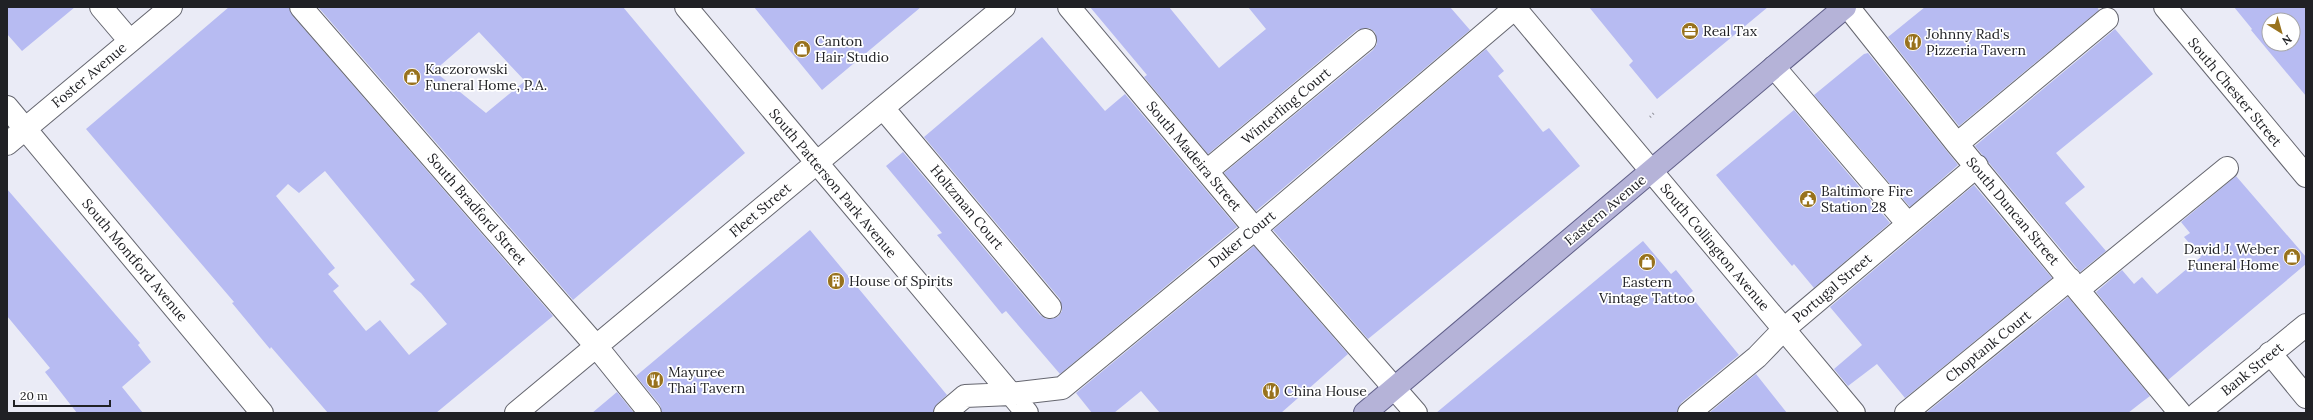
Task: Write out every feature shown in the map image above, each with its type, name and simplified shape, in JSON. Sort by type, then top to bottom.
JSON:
[{"type":"main road","name":"Eastern Avenue","points":[[1365,413],[1845,7]]},
{"type":"street","points":[[101,7],[130,41]]},
{"type":"street","name":"Foster Avenue","points":[[7,144],[171,7]]},
{"type":"street","name":"South Bradford Street","points":[[301,7],[596,346],[650,413]]},
{"type":"street","name":"South Patterson Park Avenue","points":[[686,7],[816,164],[1027,413]]},
{"type":"street","name":"Fleet Street","points":[[516,413],[1004,7]]},
{"type":"street","name":"South Madeira Street","points":[[1069,7],[1255,229],[1416,413]]},
{"type":"street","name":"South Duncan Street","points":[[1845,7],[2180,413]]},
{"type":"street","name":"South Chester Street","points":[[2165,7],[2306,176]]},
{"type":"street","name":"South Collington Avenue","points":[[1514,8],[1854,413]]},
{"type":"street","name":"Duker Court","points":[[945,413],[966,396],[1011,394],[1062,388],[1255,229],[1514,8]]},
{"type":"street","points":[[1957,144],[2107,19]]},
{"type":"street","name":"Winterling Court","points":[[1207,171],[1365,40]]},
{"type":"street","points":[[1774,67],[1908,224]]},
{"type":"street","name":"South Montford Avenue","points":[[7,107],[262,413]]},
{"type":"street","name":"Holtzman Court","points":[[883,108],[1050,307]]},
{"type":"street","name":"Portugal Street","points":[[1689,413],[1757,357],[1784,329],[1977,166]]},
{"type":"street","name":"Choptank Court","points":[[1906,413],[2227,168]]},
{"type":"street","name":"Bank Street","points":[[2198,413],[2306,325]]},
{"type":"street","points":[[2270,353],[2306,397]]},
{"type":"path","points":[[1650,117],[1654,113]]},
{"type":"building","points":[[7,7],[75,7],[22,51],[7,34]]},
{"type":"building","points":[[229,7],[289,7],[292,15],[553,316],[436,413],[328,413],[271,347],[270,349],[232,303],[234,302],[86,129]],"holes":[[[325,171],[415,280],[410,284],[421,293],[447,324],[409,355],[380,320],[366,331],[333,291],[339,286],[328,274],[335,268],[276,196],[288,184],[299,193]]]},
{"type":"building","points":[[318,7],[623,7],[745,153],[573,300]],"holes":[[[479,32],[525,81],[486,113],[434,71]]]},
{"type":"building","points":[[754,7],[921,7],[822,90]]},
{"type":"building","points":[[1090,7],[1169,7],[1219,68],[1266,29],[1248,7],[1450,7],[1470,30],[1256,211],[1224,173],[1373,50],[1377,44],[1375,32],[1369,28],[1357,30],[1208,154],[1144,77],[1147,75]]},
{"type":"building","points":[[1589,7],[1768,7],[1657,99],[1629,65],[1633,61]]},
{"type":"building","points":[[1925,7],[2097,7],[2099,10],[1959,126],[1888,37]]},
{"type":"building","points":[[2234,7],[2306,7],[2306,96],[2269,52],[2301,52],[2301,12],[2261,12],[2261,42],[2251,30],[2252,29]]},
{"type":"building","points":[[2115,29],[2153,74],[2056,153],[2085,187],[2065,203],[2106,251],[2080,272],[1975,146]]},
{"type":"building","points":[[1042,37],[1105,111],[1125,94],[1237,227],[1060,374],[1006,311],[1002,314],[937,235],[942,233],[886,166],[903,152],[1040,315],[1046,319],[1058,317],[1062,311],[1060,299],[924,137]]},
{"type":"building","points":[[1486,49],[1504,71],[1498,76],[1543,132],[1549,128],[1580,166],[1368,339],[1273,230]]},
{"type":"building","points":[[1868,53],[1958,165],[1910,207],[1814,95],[1864,54]]},
{"type":"building","name":"Baltimore Fire Station 28","points":[[1794,110],[1890,223],[1814,288],[1794,264],[1792,266],[1716,175]]},
{"type":"building","points":[[2236,176],[2306,257],[2306,264],[2168,380],[2096,292],[2122,270],[2134,284],[2142,277],[2157,294],[2201,257],[2184,237],[2190,233],[2181,222]]},
{"type":"building","points":[[1974,185],[2052,278],[1905,398],[1877,364],[1848,386],[1834,369],[1862,345],[1830,307]]},
{"type":"building","points":[[7,189],[140,343],[138,345],[151,362],[122,387],[143,413],[77,413],[45,372],[50,368],[7,316]]},
{"type":"building","points":[[810,230],[947,395],[937,404],[933,413],[662,413],[660,405],[636,376]]},
{"type":"building","points":[[1643,241],[1671,274],[1676,270],[1693,291],[1689,294],[1739,355],[1681,403],[1677,413],[1436,413]]},
{"type":"building","points":[[1254,246],[1348,354],[1281,413],[1160,413],[1141,391],[1114,413],[1092,413],[1076,393]]},
{"type":"building","points":[[2068,297],[2150,396],[2128,413],[1926,413]]},
{"type":"building","points":[[1756,374],[1787,413],[1709,413]]},
{"type":"building","points":[[617,392],[634,413],[592,413]]},
{"type":"place","name":"Real Tax","points":[[1690,31]]},
{"type":"place","name":"Johnny Rad's Pizzeria Tavern","points":[[1913,42]]},
{"type":"place","name":"Canton Hair Studio","points":[[802,49]]},
{"type":"place","name":"Kaczorowski Funeral Home, P.A.","points":[[412,77]]},
{"type":"place","name":"Baltimore Fire Station 28","points":[[1808,199]]},
{"type":"place","name":"David J. Weber Funeral Home","points":[[2292,257]]},
{"type":"place","name":"Eastern Vintage Tattoo","points":[[1647,262]]},
{"type":"place","name":"House of Spirits","points":[[836,281]]},
{"type":"place","name":"Mayuree Thai Tavern","points":[[655,380]]},
{"type":"place","name":"China House","points":[[1271,391]]}]
